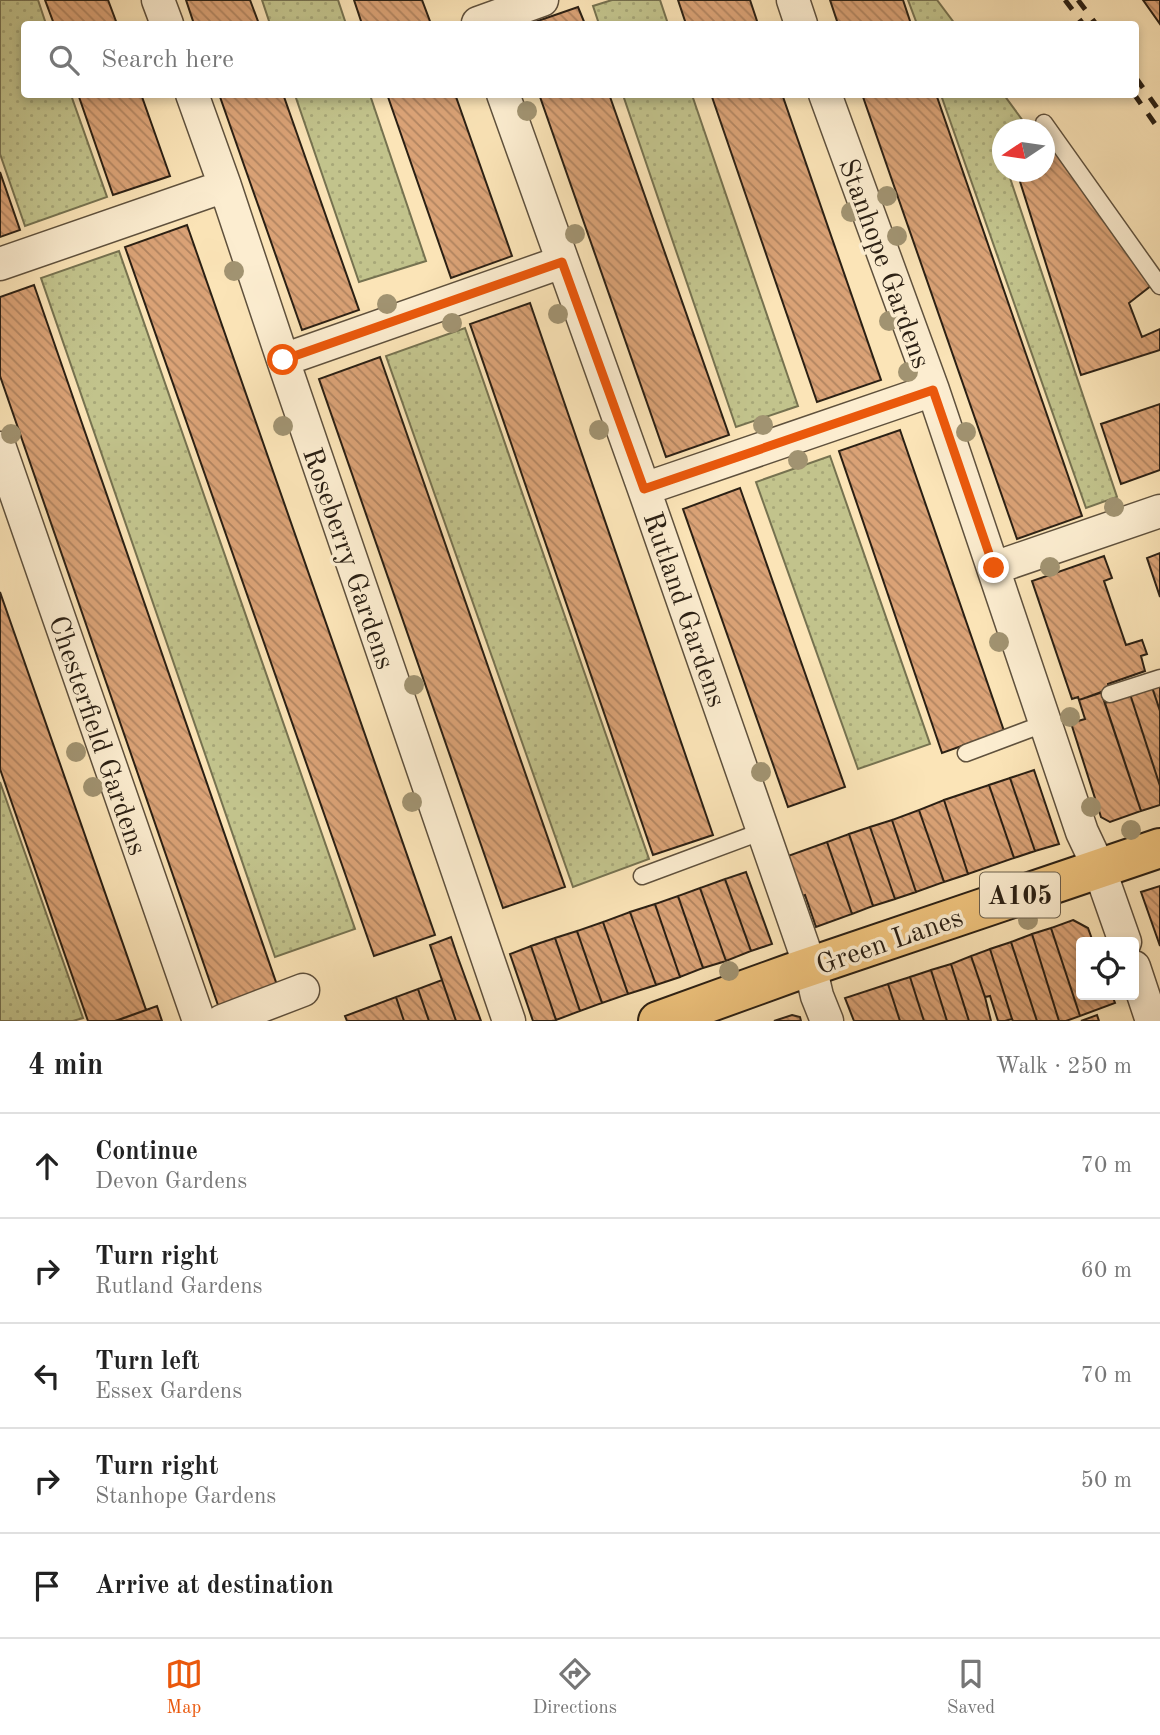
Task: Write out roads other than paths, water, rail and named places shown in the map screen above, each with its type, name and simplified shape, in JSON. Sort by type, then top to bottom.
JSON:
[{"type":"main road","name":"Green Lanes","points":[[658,1021],[1160,848]]},
{"type":"street","points":[[158,0],[166,21]]},
{"type":"street","points":[[475,16],[542,0]]},
{"type":"street","points":[[793,0],[800,21]]},
{"type":"street","name":"Roseberry Gardens","points":[[193,98],[509,1021]]},
{"type":"street","name":"Rutland Gardens","points":[[504,98],[644,489],[827,1021]]},
{"type":"street","name":"Stanhope Gardens","points":[[826,98],[933,390],[1082,832],[1099,868],[1123,937]]},
{"type":"street","points":[[0,264],[225,186]]},
{"type":"street","points":[[283,360],[562,262]]},
{"type":"street","points":[[644,489],[933,390]]},
{"type":"street","name":"Chesterfield Gardens","points":[[0,448],[199,1021]]},
{"type":"street","points":[[994,568],[1160,511]]},
{"type":"street","points":[[1139,982],[1152,1021]]},
{"type":"street","points":[[222,1021],[303,990]]},
{"type":"lane","points":[[1055,138],[1160,286]]},
{"type":"lane","points":[[1110,694],[1160,678]]},
{"type":"lane","points":[[966,753],[1046,723]]},
{"type":"lane","points":[[642,876],[763,831]]},
{"type":"railway","points":[[1065,0],[1081,21]]},
{"type":"railway","points":[[1078,0],[1094,21]]},
{"type":"railway","points":[[1139,82],[1160,112]]},
{"type":"railway","points":[[1137,98],[1160,131]]}]
